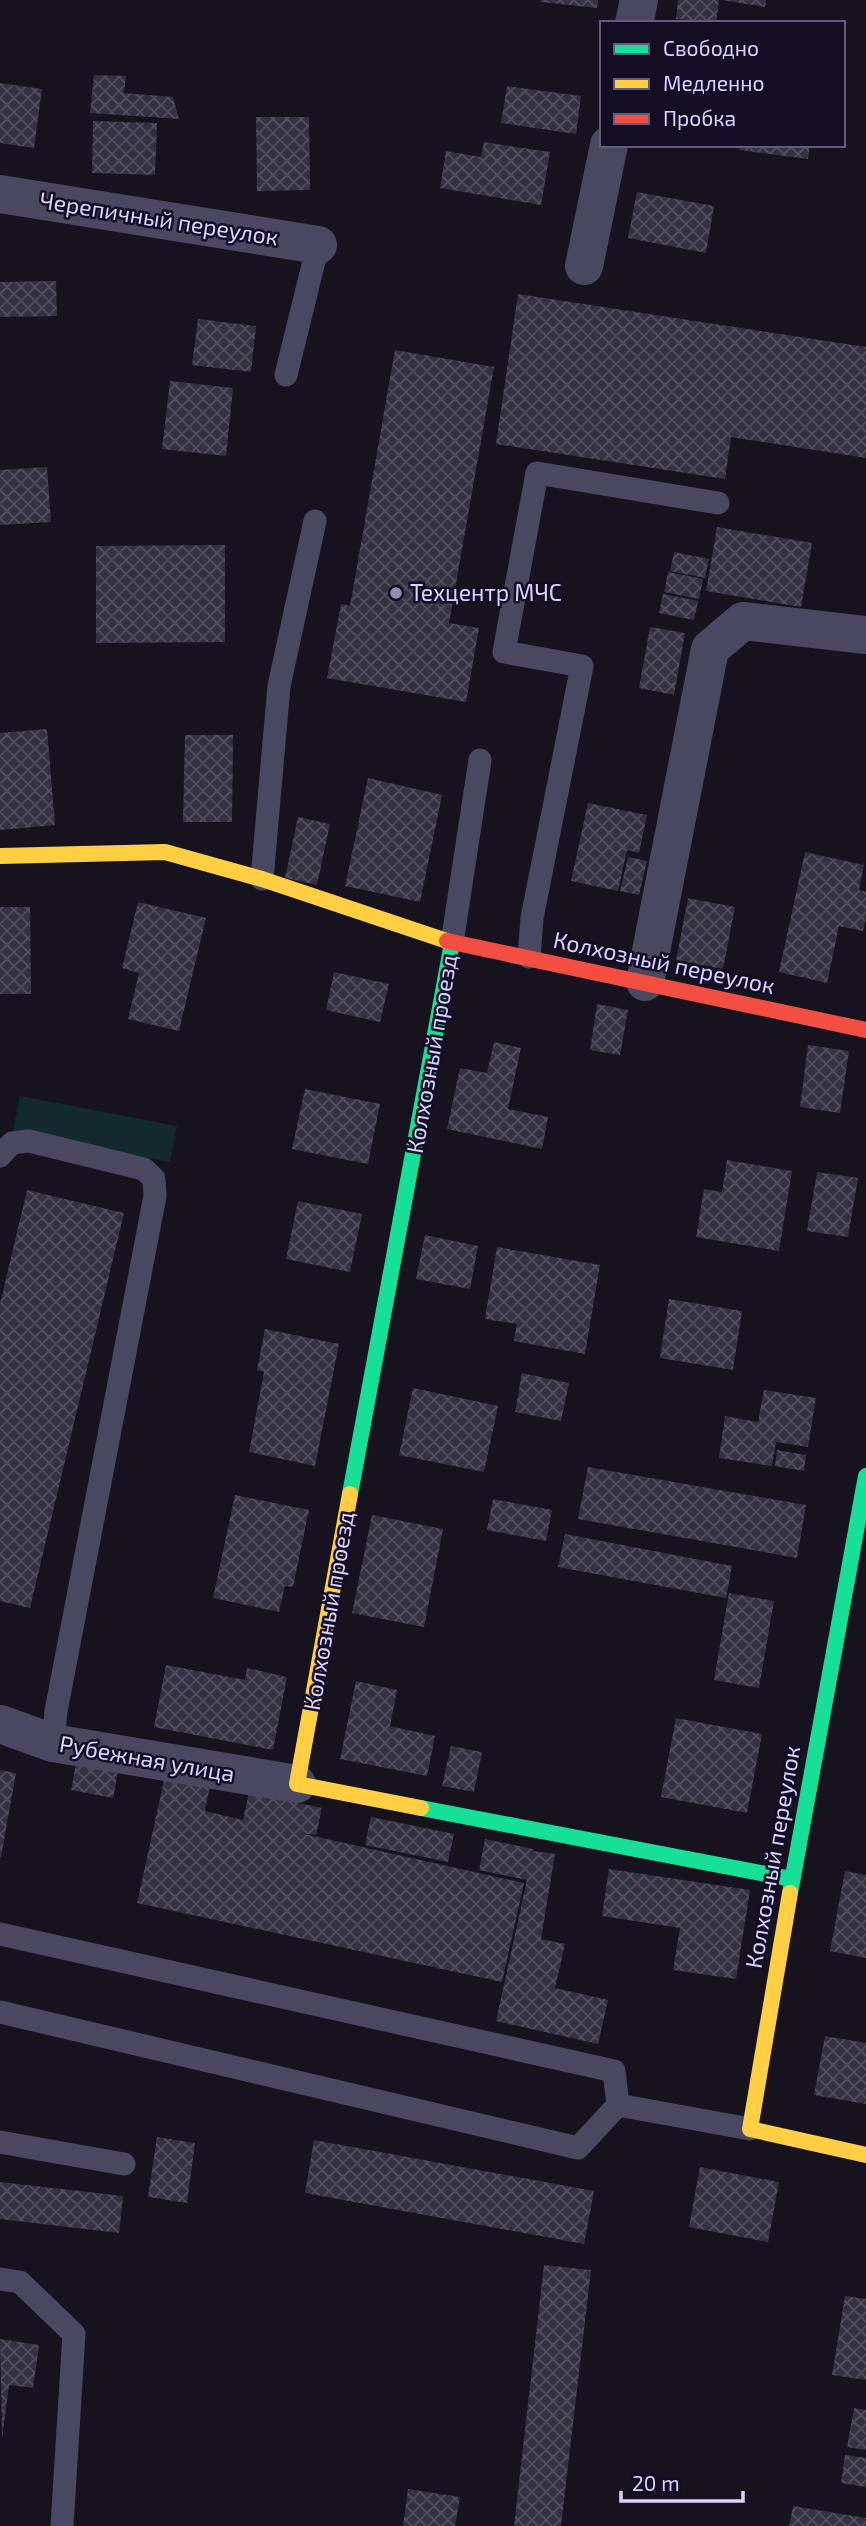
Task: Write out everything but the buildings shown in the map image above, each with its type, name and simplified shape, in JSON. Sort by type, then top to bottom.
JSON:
[{"type":"street","points":[[634,21],[639,0]]},
{"type":"street","points":[[584,266],[609,147]]},
{"type":"street","name":"Черепичный переулок","points":[[0,194],[318,245]]},
{"type":"street","points":[[645,982],[710,649],[743,621],[866,635]]},
{"type":"street","name":"Колхозный переулок","points":[[0,856],[165,852],[262,879],[452,943],[529,957],[866,1030]]},
{"type":"street","name":"Колхозный проезд","points":[[297,1784],[452,943]]},
{"type":"street","name":"Колхозный переулок","points":[[750,2129],[792,1879],[866,1476]]},
{"type":"street","name":"Рубежная улица","points":[[0,1724],[53,1743],[297,1784]]},
{"type":"street","points":[[297,1784],[792,1879]]},
{"type":"street","points":[[750,2129],[866,2155]]},
{"type":"lane","points":[[286,376],[318,245]]},
{"type":"lane","points":[[529,957],[532,918],[582,666],[504,652],[537,472],[718,503]]},
{"type":"lane","points":[[262,879],[279,686],[315,521]]},
{"type":"lane","points":[[452,943],[480,760]]},
{"type":"lane","points":[[0,1156],[12,1143],[29,1141],[144,1169],[154,1179],[155,1196],[56,1711],[53,1743]]},
{"type":"lane","points":[[0,1934],[614,2071],[618,2105],[578,2148],[0,2012]]},
{"type":"lane","points":[[618,2105],[750,2129]]},
{"type":"lane","points":[[0,2142],[124,2164]]},
{"type":"lane","points":[[0,2279],[20,2282],[74,2334],[62,2526]]},
{"type":"green space","points":[[20,1096],[177,1126],[170,1162],[13,1131]]},
{"type":"traffic: fast","points":[[350,1494],[452,943]]},
{"type":"traffic: fast","points":[[790,1893],[866,1476]]},
{"type":"traffic: fast","points":[[421,1808],[792,1879]]},
{"type":"traffic: slow","points":[[0,856],[165,852],[262,879],[447,941]]},
{"type":"traffic: slow","points":[[350,1494],[297,1784],[421,1808]]},
{"type":"traffic: slow","points":[[790,1893],[750,2129],[866,2155]]},
{"type":"traffic: jam","points":[[447,941],[866,1030]]},
{"type":"place","name":"Техцентр МЧС","points":[[396,593]]}]
